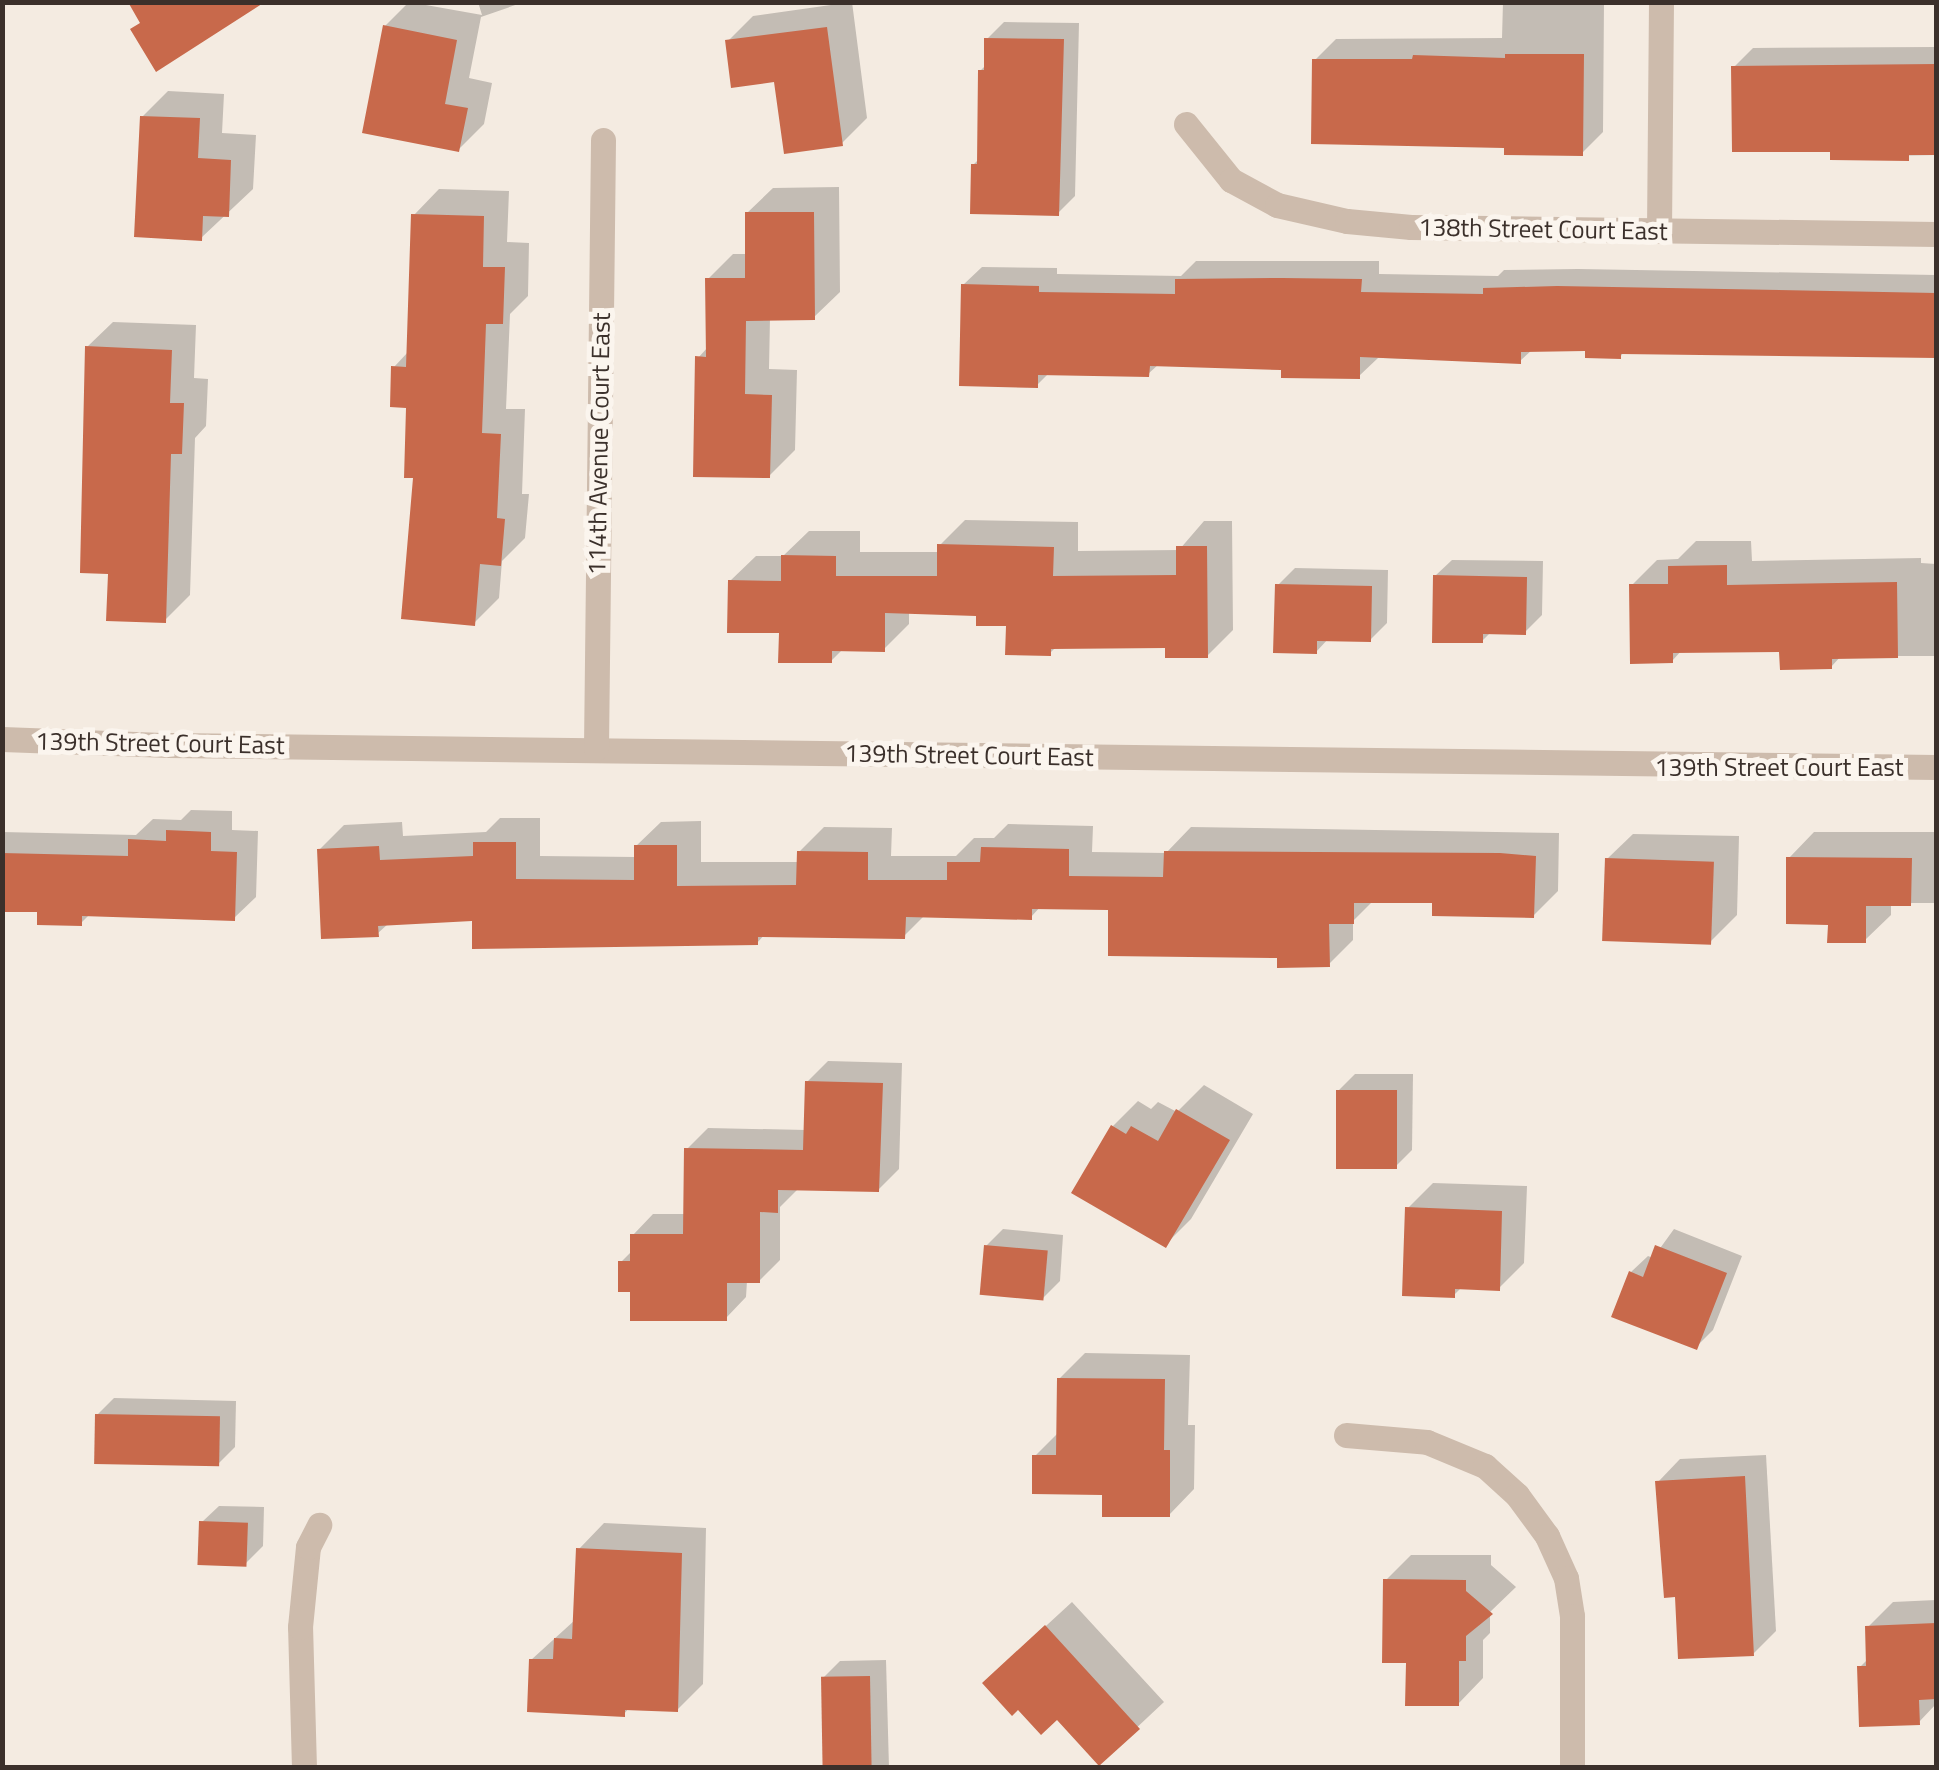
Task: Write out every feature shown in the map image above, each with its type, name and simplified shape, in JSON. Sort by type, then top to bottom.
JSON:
[{"type":"street","points":[[1660,231],[1661,2]]},
{"type":"street","name":"138th Street Court East","points":[[1186,124],[1231,180],[1277,206],[1347,221],[1411,226],[1936,234]]},
{"type":"street","name":"114th Avenue Court East","points":[[596,748],[603,140]]},
{"type":"street","name":"139th Street Court East","points":[[2,739],[169,746],[596,748],[1936,768]]},
{"type":"street","points":[[1346,1435],[1427,1442],[1484,1466],[1517,1495],[1547,1536],[1566,1578],[1572,1616],[1572,1768]]},
{"type":"street","points":[[304,1768],[300,1628],[308,1547],[319,1525]]},
{"type":"building","points":[[128,2],[265,2],[156,72],[130,29],[140,23]]},
{"type":"building","points":[[383,25],[457,40],[445,104],[468,108],[459,152],[362,133]]},
{"type":"building","points":[[827,27],[843,146],[784,154],[774,82],[731,88],[725,40]]},
{"type":"building","points":[[984,38],[1064,39],[1059,216],[970,214],[971,164],[977,164],[978,70],[984,70]]},
{"type":"building","points":[[1505,54],[1584,54],[1583,156],[1504,155],[1504,148],[1311,144],[1312,59],[1412,59],[1413,55],[1505,58]]},
{"type":"building","points":[[1936,64],[1936,155],[1909,155],[1909,161],[1830,160],[1830,152],[1732,152],[1731,66]]},
{"type":"building","points":[[140,116],[200,118],[198,158],[231,160],[229,217],[203,216],[202,241],[134,237]]},
{"type":"building","points":[[745,212],[814,212],[815,320],[746,321],[745,394],[772,395],[770,478],[693,477],[695,356],[706,357],[705,278],[745,278]]},
{"type":"building","points":[[411,214],[484,216],[483,267],[505,267],[503,324],[486,324],[482,433],[501,434],[497,518],[505,519],[501,566],[480,564],[475,626],[401,619],[413,478],[404,478],[406,408],[390,407],[391,366],[406,367]]},
{"type":"building","points":[[1175,279],[1362,279],[1361,292],[1483,294],[1483,288],[1557,286],[1936,293],[1936,358],[1621,354],[1621,359],[1585,358],[1585,351],[1521,352],[1521,364],[1360,357],[1360,379],[1281,378],[1281,370],[1150,366],[1149,377],[1038,375],[1038,388],[959,386],[961,284],[1039,286],[1039,292],[1175,294]]},
{"type":"building","points":[[85,346],[172,350],[170,403],[184,403],[182,454],[171,454],[166,623],[106,621],[108,574],[80,573]]},
{"type":"building","points":[[937,544],[1054,547],[1053,576],[1176,575],[1176,546],[1207,546],[1208,658],[1165,658],[1165,648],[1051,649],[1051,656],[1005,655],[1006,626],[976,626],[976,616],[885,613],[885,652],[832,651],[832,663],[778,663],[779,633],[727,633],[728,580],[781,581],[781,555],[836,556],[836,576],[937,576]]},
{"type":"building","points":[[1727,565],[1727,585],[1897,582],[1898,658],[1832,659],[1832,669],[1780,670],[1779,652],[1673,653],[1673,663],[1630,664],[1629,584],[1668,584],[1668,566]]},
{"type":"building","points":[[1433,575],[1527,577],[1526,635],[1483,634],[1483,643],[1432,643]]},
{"type":"building","points":[[1275,584],[1372,586],[1371,642],[1317,641],[1317,654],[1273,653]]},
{"type":"building","points":[[166,830],[211,832],[211,851],[237,852],[235,921],[82,916],[82,926],[37,925],[37,912],[2,912],[2,853],[128,856],[128,839],[166,841]]},
{"type":"building","points":[[473,842],[516,842],[516,879],[634,880],[634,845],[677,845],[677,886],[796,885],[797,851],[868,852],[868,880],[947,880],[947,862],[980,862],[981,847],[1069,849],[1069,876],[1163,877],[1164,851],[1500,853],[1536,856],[1534,918],[1432,916],[1432,903],[1354,903],[1354,924],[1329,924],[1330,967],[1277,968],[1277,958],[1108,956],[1108,910],[1032,909],[1032,920],[906,917],[905,939],[758,937],[758,945],[472,949],[472,921],[378,926],[379,937],[321,939],[317,849],[379,846],[380,860],[473,856]]},
{"type":"building","points":[[1786,857],[1912,858],[1911,906],[1866,906],[1866,943],[1827,943],[1828,925],[1786,924]]},
{"type":"building","points":[[1605,858],[1714,862],[1711,945],[1602,941]]},
{"type":"building","points":[[805,1081],[883,1083],[879,1192],[778,1190],[778,1213],[760,1212],[760,1283],[727,1283],[727,1321],[630,1321],[630,1292],[618,1292],[618,1261],[630,1261],[630,1234],[683,1234],[684,1148],[803,1150]]},
{"type":"building","points":[[1336,1090],[1397,1090],[1397,1169],[1336,1169]]},
{"type":"building","points":[[1176,1109],[1230,1140],[1166,1248],[1071,1193],[1111,1125],[1126,1134],[1131,1126],[1158,1141]]},
{"type":"building","points":[[1405,1207],[1502,1211],[1500,1291],[1455,1289],[1455,1298],[1402,1296]]},
{"type":"building","points":[[984,1245],[1048,1251],[1043,1300],[980,1295]]},
{"type":"building","points":[[1655,1245],[1727,1273],[1697,1350],[1611,1317],[1629,1271],[1643,1277]]},
{"type":"building","points":[[1057,1378],[1165,1379],[1164,1450],[1170,1450],[1170,1517],[1102,1517],[1102,1495],[1032,1494],[1032,1455],[1056,1455]]},
{"type":"building","points":[[95,1414],[220,1416],[219,1466],[94,1464]]},
{"type":"building","points":[[1745,1476],[1754,1656],[1678,1659],[1675,1597],[1664,1598],[1655,1481]]},
{"type":"building","points":[[199,1521],[248,1523],[246,1567],[197,1565]]},
{"type":"building","points":[[576,1548],[682,1553],[678,1712],[625,1710],[625,1717],[527,1712],[529,1659],[553,1659],[554,1638],[572,1639]]},
{"type":"building","points":[[1383,1579],[1466,1580],[1466,1591],[1493,1614],[1466,1636],[1466,1661],[1459,1661],[1459,1706],[1405,1706],[1406,1663],[1382,1663]]},
{"type":"building","points":[[1936,1623],[1936,1699],[1919,1700],[1920,1725],[1859,1727],[1857,1666],[1866,1666],[1865,1626]]},
{"type":"building","points":[[1045,1625],[1140,1729],[1099,1766],[1057,1720],[1041,1735],[1018,1710],[1012,1716],[982,1683]]},
{"type":"building","points":[[870,1676],[872,1768],[823,1768],[821,1677]]}]
